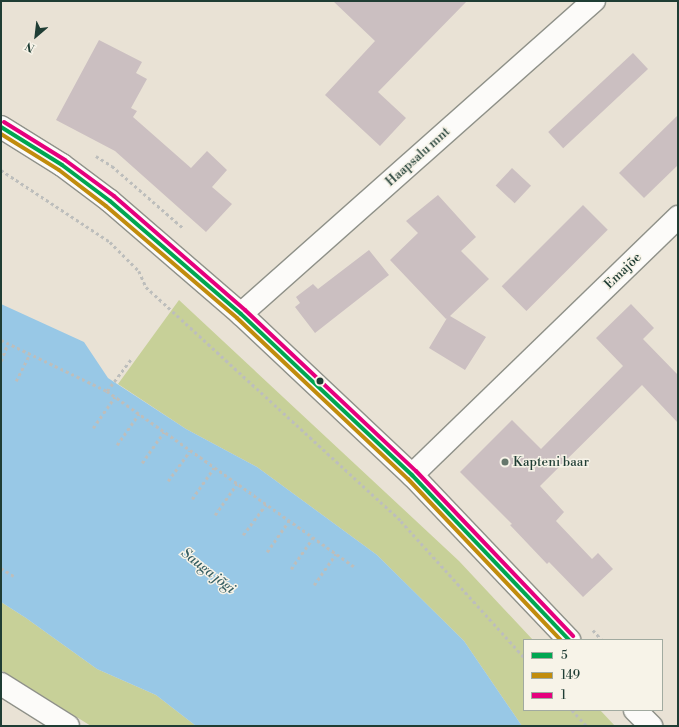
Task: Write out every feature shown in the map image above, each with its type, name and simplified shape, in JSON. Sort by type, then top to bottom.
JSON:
[{"type":"street","name":"Haapsalu mnt","points":[[241,314],[594,1]]},
{"type":"street","points":[[1,127],[62,165],[110,201],[241,314],[412,475],[568,639]]},
{"type":"street","name":"Emajõe","points":[[412,475],[678,217]]},
{"type":"street","points":[[1,684],[68,726]]},
{"type":"street","points":[[637,711],[651,726]]},
{"type":"path","points":[[1,170],[110,242],[139,271],[146,287],[401,521],[523,656]]},
{"type":"path","points":[[1,340],[107,391],[355,567]]},
{"type":"path","points":[[1,361],[8,343]]},
{"type":"path","points":[[16,381],[30,354]]},
{"type":"path","points":[[107,391],[132,358]]},
{"type":"path","points":[[93,428],[115,397]]},
{"type":"path","points":[[118,445],[139,414]]},
{"type":"path","points":[[142,463],[164,432]]},
{"type":"path","points":[[168,481],[190,450]]},
{"type":"path","points":[[192,499],[214,468]]},
{"type":"path","points":[[215,515],[237,484]]},
{"type":"path","points":[[244,535],[266,505]]},
{"type":"path","points":[[267,552],[289,521]]},
{"type":"path","points":[[291,569],[313,538]]},
{"type":"path","points":[[314,585],[336,554]]},
{"type":"path","points":[[1,568],[14,576]]},
{"type":"path","points":[[573,711],[587,726]]},
{"type":"green space","points":[[179,300],[459,561],[532,639],[523,639],[523,711],[601,711],[615,726],[522,726],[464,641],[377,555],[257,467],[186,429],[118,384]]},
{"type":"green space","points":[[1,602],[97,669],[156,695],[196,726],[91,726],[1,670]]},
{"type":"water","name":"Sauga jõgi","points":[[1,304],[84,342],[108,378],[186,429],[257,467],[377,555],[464,641],[522,726],[196,726],[156,695],[97,669],[1,602]]},
{"type":"building","points":[[333,1],[467,1],[378,92],[406,118],[380,146],[325,95],[375,41]]},
{"type":"building","points":[[99,40],[142,62],[136,73],[147,79],[131,108],[137,111],[133,117],[191,168],[207,151],[227,170],[212,187],[232,204],[206,232],[115,151],[56,120]]},
{"type":"building","points":[[633,53],[648,69],[563,148],[548,132]]},
{"type":"building","points":[[678,115],[678,165],[644,198],[619,173]]},
{"type":"building","points":[[512,168],[531,186],[515,203],[496,186]]},
{"type":"building","points":[[438,195],[476,237],[461,251],[489,279],[450,316],[486,337],[465,370],[429,348],[447,318],[446,319],[390,260],[418,233],[406,221]]},
{"type":"building","points":[[583,205],[608,230],[526,311],[502,286]]},
{"type":"building","points":[[369,250],[389,275],[315,333],[295,307],[300,303],[296,297],[313,284],[318,289]]},
{"type":"building","points":[[631,304],[654,328],[643,339],[678,375],[678,423],[642,385],[540,486],[564,512],[556,521],[592,559],[598,553],[613,569],[583,597],[549,562],[547,564],[510,525],[512,524],[460,472],[512,420],[541,449],[623,366],[596,338]]},
{"type":"transit line","name":"1","points":[[4,122],[65,160],[114,196],[245,310],[416,471],[573,636]]},
{"type":"transit line","name":"5","points":[[1,127],[62,165],[110,201],[241,314],[412,475],[568,639]]},
{"type":"transit line","name":"149","points":[[1,134],[59,170],[106,206],[237,318],[408,479],[560,639]]},
{"type":"place","name":"Kapteni baar","points":[[505,462]]}]
